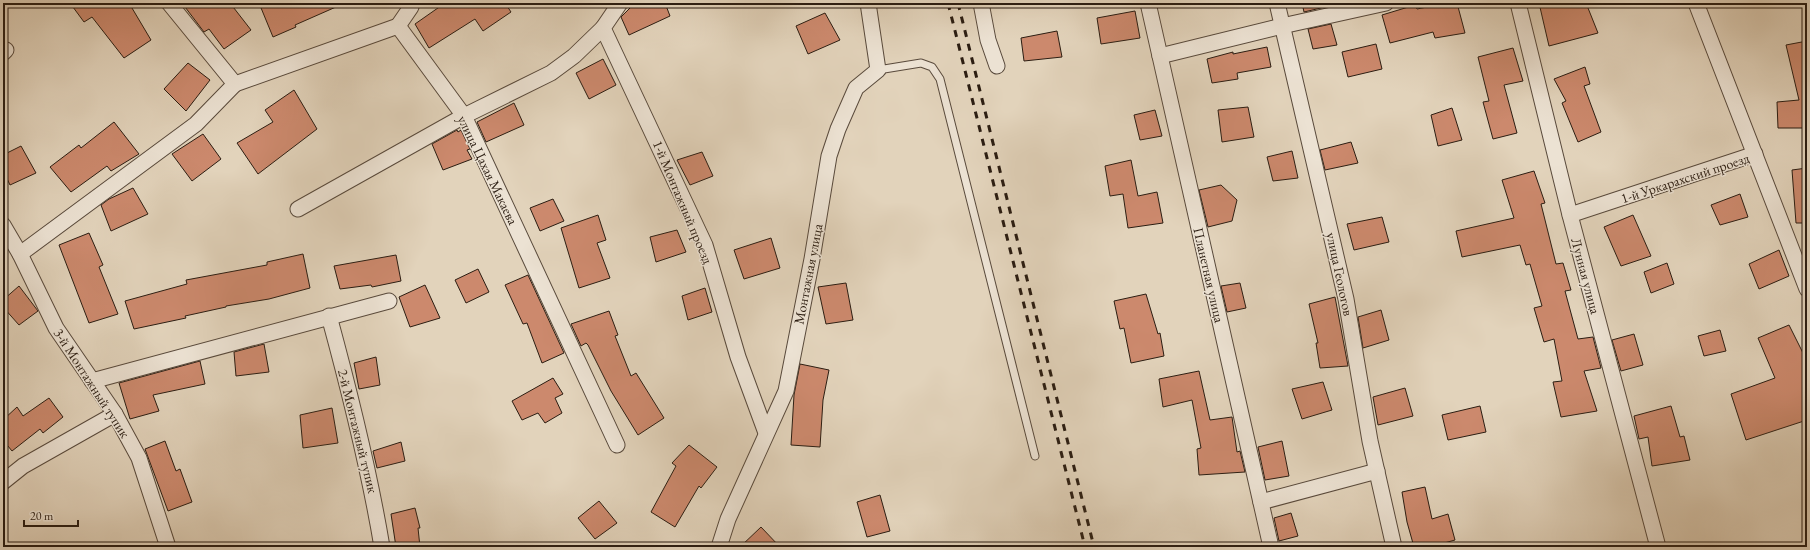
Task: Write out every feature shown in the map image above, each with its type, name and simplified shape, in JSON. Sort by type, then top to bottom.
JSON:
[{"type":"street","points":[[168,3],[235,84]]},
{"type":"street","points":[[20,254],[196,124],[235,84],[398,26],[411,7],[410,3]]},
{"type":"street","points":[[298,209],[464,116],[551,73],[574,56],[603,28],[620,3]]},
{"type":"street","points":[[868,3],[878,70]]},
{"type":"street","points":[[981,3],[988,40],[997,66]]},
{"type":"street","name":"Планетная улица","points":[[1148,3],[1271,547]]},
{"type":"street","name":"улица Геологов","points":[[1277,3],[1329,219],[1346,298],[1370,441],[1394,547]]},
{"type":"street","points":[[1160,56],[1282,26],[1386,3]]},
{"type":"street","name":"Лунная улица","points":[[1518,3],[1570,215],[1658,547]]},
{"type":"street","points":[[1696,3],[1755,154]]},
{"type":"street","name":"улица Цахая Макаева","points":[[398,26],[464,116],[617,445]]},
{"type":"street","name":"1-й Монтажный проезд","points":[[603,28],[705,245],[738,357],[766,433]]},
{"type":"street","name":"Монтажная улица","points":[[719,547],[728,519],[786,391],[812,259],[829,156],[838,129],[856,88],[878,70]]},
{"type":"street","name":"1-й Уркарахский проезд","points":[[1570,215],[1755,154],[1807,289]]},
{"type":"street","name":"3-й Монтажный тупик","points":[[3,225],[20,254],[56,328],[115,414],[139,458],[168,547]]},
{"type":"street","points":[[92,381],[389,301]]},
{"type":"street","name":"2-й Монтажный тупик","points":[[329,316],[355,414],[374,499],[382,547]]},
{"type":"street","points":[[3,482],[23,466],[115,414]]},
{"type":"street","points":[[1261,502],[1377,471]]},
{"type":"lane","points":[[878,70],[921,63],[932,67],[940,79],[1035,456]]},
{"type":"building","points":[[70,3],[129,3],[151,40],[124,58],[92,17],[84,22]]},
{"type":"building","points":[[182,3],[230,3],[251,30],[224,49],[209,29],[204,32]]},
{"type":"building","points":[[259,3],[345,3],[295,25],[296,27],[273,37]]},
{"type":"building","points":[[445,3],[505,3],[511,12],[483,31],[475,19],[429,48],[415,24]]},
{"type":"building","points":[[635,3],[665,3],[670,16],[629,35],[621,17]]},
{"type":"building","points":[[1302,3],[1324,3],[1325,7],[1304,12]]},
{"type":"building","points":[[1447,3],[1457,3],[1465,33],[1435,38],[1433,32],[1390,43],[1382,15],[1415,5],[1417,9]]},
{"type":"building","points":[[1539,3],[1586,3],[1598,33],[1549,46]]},
{"type":"building","points":[[1135,11],[1140,38],[1101,44],[1097,18]]},
{"type":"building","points":[[825,13],[840,40],[808,54],[796,26]]},
{"type":"building","points":[[1331,24],[1337,45],[1313,49],[1308,29]]},
{"type":"building","points":[[1057,31],[1062,57],[1024,61],[1021,38]]},
{"type":"building","points":[[1807,41],[1807,109],[1803,109],[1805,128],[1778,128],[1777,102],[1799,100],[1786,45]]},
{"type":"building","points":[[1376,44],[1382,69],[1348,77],[1342,52]]},
{"type":"building","points":[[1267,47],[1271,67],[1237,73],[1238,79],[1212,83],[1207,59],[1233,52],[1233,54]]},
{"type":"building","points":[[1513,48],[1523,81],[1504,85],[1517,133],[1493,139],[1483,102],[1489,101],[1478,57]]},
{"type":"building","points":[[603,59],[616,85],[589,99],[576,73]]},
{"type":"building","points":[[188,63],[210,80],[186,111],[164,89]]},
{"type":"building","points":[[1585,67],[1590,84],[1584,86],[1601,132],[1578,142],[1562,103],[1566,101],[1554,79]]},
{"type":"building","points":[[294,90],[317,129],[258,174],[237,143],[273,122],[265,110]]},
{"type":"building","points":[[514,103],[524,125],[486,142],[477,122]]},
{"type":"building","points":[[1248,107],[1254,137],[1222,142],[1218,110]]},
{"type":"building","points":[[1452,108],[1462,140],[1438,146],[1431,115]]},
{"type":"building","points":[[1155,110],[1162,136],[1140,140],[1134,115]]},
{"type":"building","points":[[114,122],[139,154],[111,171],[107,166],[71,192],[50,167],[79,145],[81,148]]},
{"type":"building","points":[[457,130],[458,132],[461,130],[470,149],[467,150],[472,159],[443,170],[432,144]]},
{"type":"building","points":[[203,134],[221,159],[192,181],[172,154]]},
{"type":"building","points":[[1351,142],[1358,163],[1325,170],[1320,150]]},
{"type":"building","points":[[21,146],[36,173],[10,185],[3,170],[3,155]]},
{"type":"building","points":[[1292,151],[1298,178],[1273,181],[1267,157]]},
{"type":"building","points":[[702,152],[713,176],[690,185],[677,160]]},
{"type":"building","points":[[1131,160],[1138,196],[1157,192],[1163,223],[1128,228],[1123,194],[1110,196],[1105,166]]},
{"type":"building","points":[[1807,168],[1807,223],[1796,223],[1792,170]]},
{"type":"building","points":[[1534,171],[1545,203],[1541,204],[1556,264],[1563,263],[1571,290],[1565,291],[1578,339],[1593,337],[1601,368],[1584,371],[1597,411],[1561,417],[1553,382],[1562,381],[1554,339],[1544,342],[1534,308],[1542,306],[1530,264],[1526,265],[1520,245],[1462,257],[1456,231],[1514,218],[1502,180]]},
{"type":"building","points":[[1221,185],[1237,200],[1232,221],[1208,227],[1199,190]]},
{"type":"building","points":[[133,188],[148,214],[111,231],[101,205],[109,199]]},
{"type":"building","points":[[1740,194],[1748,217],[1720,225],[1711,205]]},
{"type":"building","points":[[553,199],[564,221],[540,231],[530,208]]},
{"type":"building","points":[[598,215],[606,240],[597,243],[610,278],[579,288],[561,228]]},
{"type":"building","points":[[1633,215],[1651,256],[1621,266],[1604,227]]},
{"type":"building","points":[[1382,217],[1389,242],[1354,250],[1347,224]]},
{"type":"building","points":[[677,230],[686,252],[656,262],[650,237]]},
{"type":"building","points":[[89,233],[103,265],[99,267],[118,314],[89,323],[59,245]]},
{"type":"building","points":[[771,238],[780,268],[744,279],[734,250]]},
{"type":"building","points":[[1779,250],[1789,276],[1759,289],[1749,264]]},
{"type":"building","points":[[303,254],[310,288],[269,299],[226,306],[185,316],[186,318],[134,329],[125,301],[187,284],[186,280],[267,265],[267,262]]},
{"type":"building","points":[[396,255],[401,281],[372,287],[371,285],[340,289],[334,266]]},
{"type":"building","points":[[1667,263],[1674,284],[1651,293],[1644,272]]},
{"type":"building","points":[[478,269],[489,292],[466,303],[455,280]]},
{"type":"building","points":[[528,275],[564,353],[542,363],[527,323],[523,324],[505,285]]},
{"type":"building","points":[[846,283],[853,320],[826,324],[818,287]]},
{"type":"building","points":[[1240,283],[1246,308],[1227,312],[1221,286]]},
{"type":"building","points":[[425,285],[440,318],[410,327],[399,297]]},
{"type":"building","points":[[19,286],[38,311],[19,325],[3,307],[3,300]]},
{"type":"building","points":[[705,288],[712,312],[688,320],[682,296]]},
{"type":"building","points":[[1146,294],[1158,334],[1160,333],[1164,356],[1131,363],[1124,328],[1120,329],[1114,301]]},
{"type":"building","points":[[1335,297],[1348,366],[1320,368],[1316,343],[1318,343],[1309,304]]},
{"type":"building","points":[[1381,310],[1389,340],[1363,348],[1358,317]]},
{"type":"building","points":[[609,311],[618,335],[615,336],[631,376],[636,373],[664,418],[638,435],[611,391],[588,345],[586,343],[581,346],[571,324]]},
{"type":"building","points":[[1789,325],[1807,361],[1807,420],[1746,440],[1731,394],[1775,378],[1758,338]]},
{"type":"building","points":[[1720,330],[1726,351],[1704,356],[1698,336]]},
{"type":"building","points":[[1634,334],[1643,365],[1621,371],[1612,340]]},
{"type":"building","points":[[264,344],[269,372],[236,376],[234,352]]},
{"type":"building","points":[[376,357],[380,385],[359,389],[354,363]]},
{"type":"building","points":[[200,361],[205,384],[153,395],[159,411],[130,419],[119,383]]},
{"type":"building","points":[[800,364],[829,370],[823,400],[820,447],[791,445],[794,395]]},
{"type":"building","points":[[1199,371],[1210,420],[1232,417],[1237,452],[1240,451],[1245,472],[1199,475],[1197,449],[1201,448],[1192,400],[1163,407],[1159,379]]},
{"type":"building","points":[[553,378],[563,394],[555,398],[562,413],[545,423],[538,413],[522,420],[512,401]]},
{"type":"building","points":[[1323,382],[1332,410],[1302,419],[1292,389]]},
{"type":"building","points":[[1405,388],[1413,416],[1378,425],[1373,397]]},
{"type":"building","points":[[49,398],[63,417],[43,433],[40,429],[12,451],[3,440],[3,420],[17,407],[23,416]]},
{"type":"building","points":[[1480,406],[1486,432],[1448,440],[1442,415]]},
{"type":"building","points":[[1671,406],[1680,437],[1684,436],[1690,460],[1652,466],[1648,437],[1639,439],[1634,416]]},
{"type":"building","points":[[332,408],[338,443],[303,448],[300,415]]},
{"type":"building","points":[[165,441],[176,471],[180,469],[192,502],[168,511],[145,449]]},
{"type":"building","points":[[1282,441],[1289,476],[1265,480],[1258,447]]},
{"type":"building","points":[[401,442],[405,461],[377,468],[373,451]]},
{"type":"building","points":[[689,445],[717,467],[701,488],[699,486],[675,527],[651,512],[676,466],[672,463]]},
{"type":"building","points":[[1425,487],[1432,519],[1448,514],[1455,540],[1430,547],[1414,547],[1407,522],[1402,492]]},
{"type":"building","points":[[880,495],[890,531],[867,537],[857,502]]},
{"type":"building","points":[[599,501],[617,523],[595,539],[578,518]]},
{"type":"building","points":[[415,508],[420,528],[418,528],[420,547],[396,547],[391,514]]},
{"type":"building","points":[[1291,513],[1298,536],[1279,541],[1274,518]]},
{"type":"building","points":[[761,527],[780,547],[740,547]]},
{"type":"railway","points":[[948,3],[1085,547]]},
{"type":"railway","points":[[958,3],[1094,547]]}]
